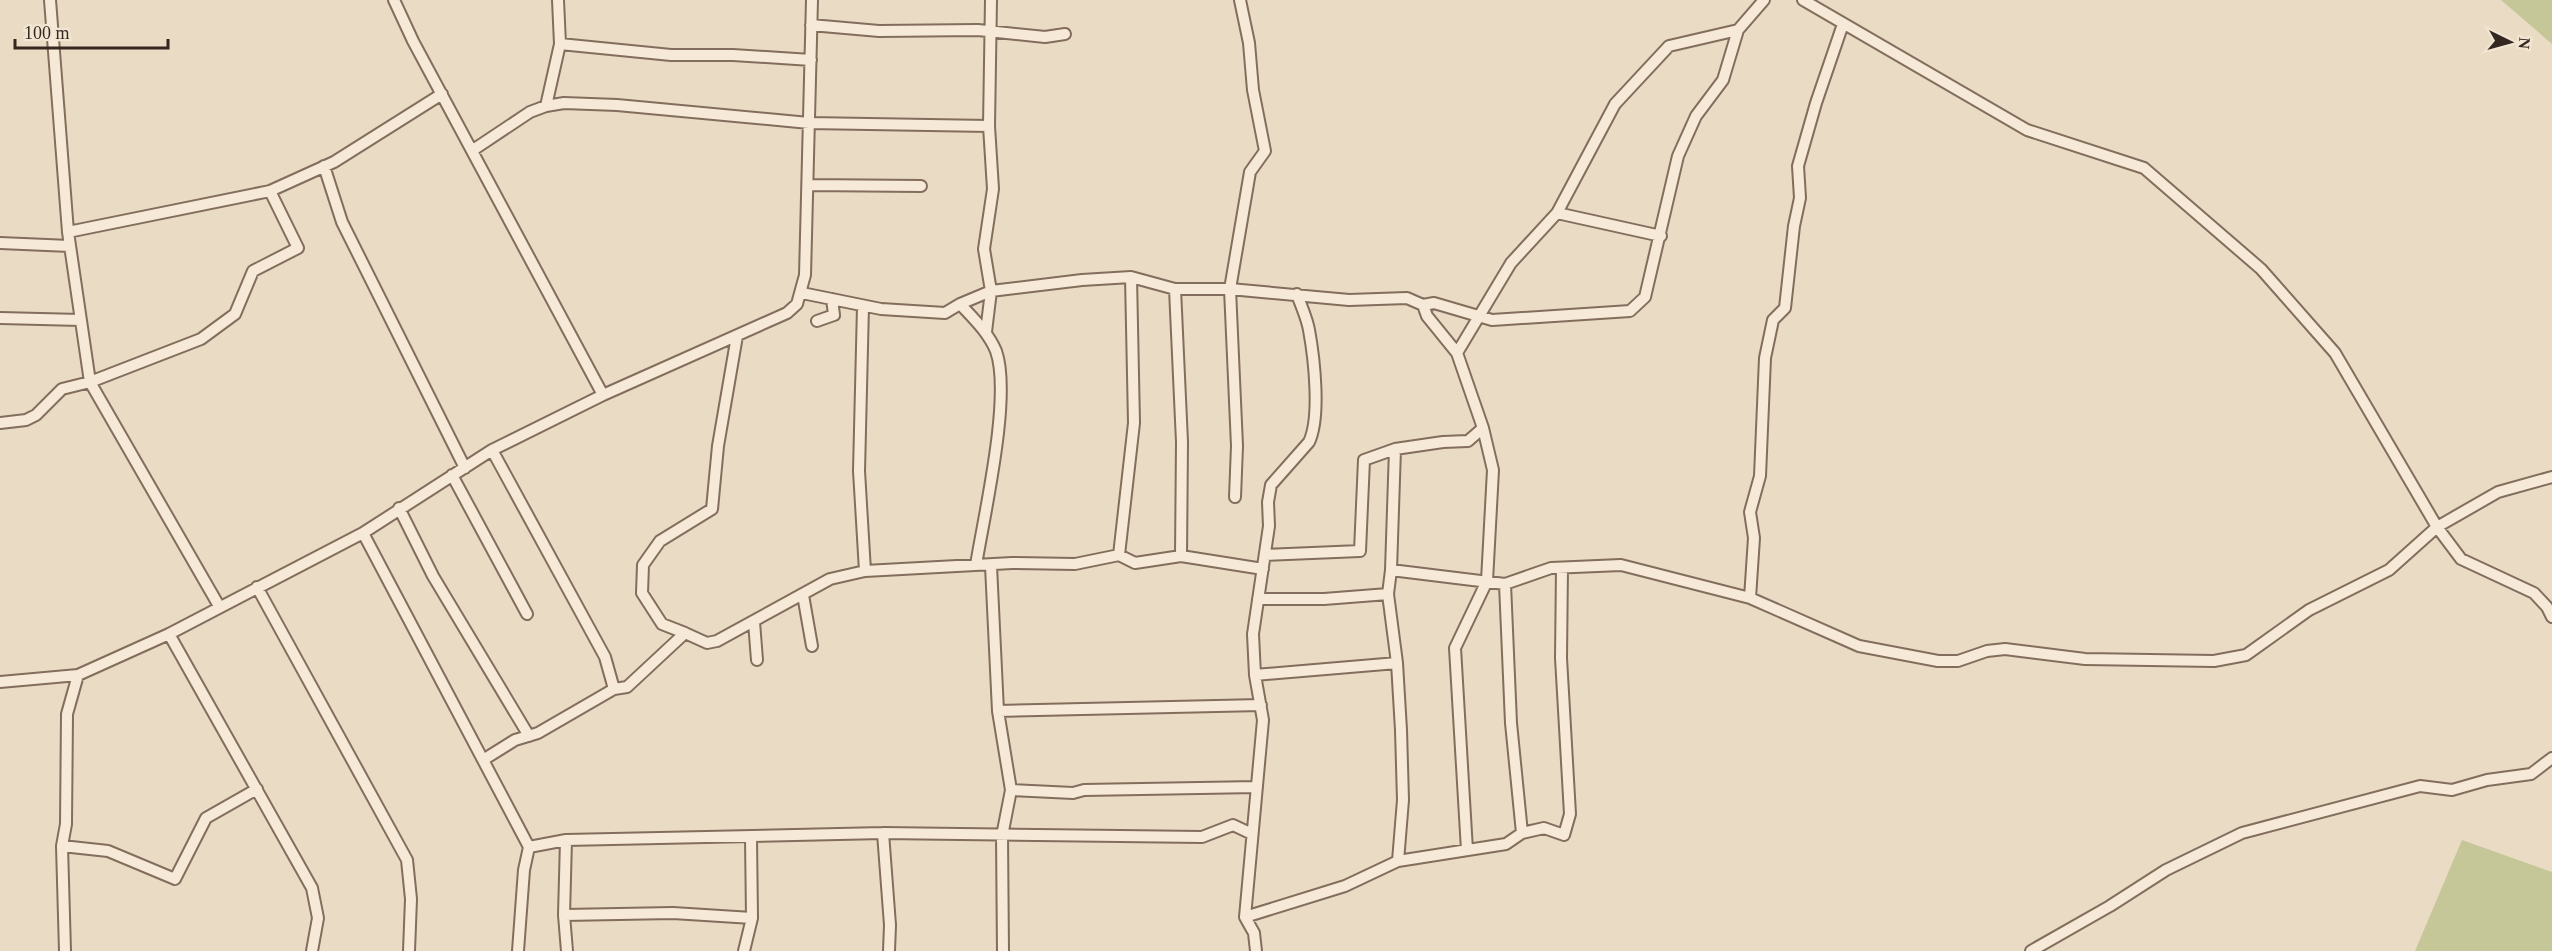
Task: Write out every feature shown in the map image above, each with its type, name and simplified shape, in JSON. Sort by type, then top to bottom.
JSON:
[{"type":"street","points":[[50,0],[68,232],[90,382],[219,606]]},
{"type":"street","points":[[394,0],[603,394]]},
{"type":"street","points":[[546,106],[560,44],[558,0]]},
{"type":"street","points":[[0,682],[78,675],[168,634],[363,533],[492,450],[603,394],[787,313],[797,304],[802,293],[805,275],[812,0]]},
{"type":"street","points":[[986,332],[992,291],[984,249],[993,189],[989,126],[991,0]]},
{"type":"street","points":[[1235,498],[1237,446],[1230,289],[1250,172],[1265,152],[1240,0]]},
{"type":"street","points":[[802,293],[863,306],[945,313],[992,291],[1082,280],[1131,277],[1175,289],[1230,289],[1349,300],[1407,298],[1423,305],[1434,303],[1492,320],[1630,311],[1645,297],[1678,156],[1696,116],[1723,80],[1738,30],[1764,0]]},
{"type":"street","points":[[1803,0],[2027,130],[2144,168],[2260,269],[2335,353],[2437,528],[2460,559],[2534,592],[2552,617]]},
{"type":"street","points":[[1750,598],[1754,538],[1750,512],[1760,476],[1765,358],[1773,320],[1785,308],[1794,226],[1800,198],[1798,166],[1815,103],[1843,24]]},
{"type":"street","points":[[811,25],[879,31],[992,33],[1045,37],[1065,34]]},
{"type":"street","points":[[1457,353],[1511,263],[1557,213],[1615,104],[1669,46],[1738,30]]},
{"type":"street","points":[[560,44],[671,55],[733,55],[811,60]]},
{"type":"street","points":[[68,232],[270,191],[324,166],[442,94]]},
{"type":"street","points":[[473,150],[530,112],[546,106],[564,104],[617,105],[810,123],[989,126]]},
{"type":"street","points":[[324,166],[342,222],[465,468]]},
{"type":"street","points":[[808,185],[921,186]]},
{"type":"street","points":[[0,423],[26,420],[36,415],[62,389],[90,382],[201,339],[234,314],[254,271],[298,248],[270,191]]},
{"type":"street","points":[[1557,213],[1661,236]]},
{"type":"street","points":[[0,243],[70,246]]},
{"type":"street","points":[[1119,555],[1134,423],[1131,277]]},
{"type":"street","points":[[1175,289],[1182,442],[1181,556]]},
{"type":"street","points":[[1256,951],[1254,933],[1245,917],[1262,705],[1255,675],[1253,634],[1265,555],[1271,485],[1313,434],[1315,408],[1309,328],[1297,294]]},
{"type":"street","points":[[817,321],[834,315],[832,298]]},
{"type":"street","points":[[960,304],[986,332],[996,352],[1001,379],[999,420],[976,565]]},
{"type":"street","points":[[1423,305],[1427,316],[1457,353],[1484,428],[1493,470],[1487,581],[1455,648],[1467,850]]},
{"type":"street","points":[[863,306],[859,471],[865,572]]},
{"type":"street","points":[[0,318],[81,320]]},
{"type":"street","points":[[737,336],[718,446],[712,509],[660,541],[644,565],[642,593],[662,624],[707,643],[717,641],[830,579],[865,572],[976,565],[1075,564],[1119,555],[1136,563],[1181,556],[1263,569]]},
{"type":"street","points":[[1265,555],[1360,551],[1364,460],[1395,449],[1468,441],[1484,428]]},
{"type":"street","points":[[1395,449],[1391,570],[1388,594],[1397,663],[1403,800],[1398,861]]},
{"type":"street","points":[[492,450],[605,657],[614,689]]},
{"type":"street","points":[[452,475],[527,614]]},
{"type":"street","points":[[1391,570],[1505,584],[1551,568],[1621,565],[1750,598],[1859,645],[1938,662],[1959,662],[1987,651],[2005,649],[2085,659],[2214,660],[2246,655],[2309,610],[2389,570],[2437,528],[2498,492],[2552,477]]},
{"type":"street","points":[[399,508],[433,576],[529,736]]},
{"type":"street","points":[[363,533],[530,847],[524,870],[518,951]]},
{"type":"street","points":[[991,566],[998,711],[1011,790],[1002,836],[1003,951]]},
{"type":"street","points":[[1245,917],[1345,886],[1398,861],[1506,844],[1522,833],[1544,828],[1564,836],[1570,814],[1561,658],[1562,568]]},
{"type":"street","points":[[1505,584],[1511,723],[1522,833]]},
{"type":"street","points":[[257,587],[407,860],[411,899],[409,951]]},
{"type":"street","points":[[1258,599],[1324,599],[1388,594]]},
{"type":"street","points":[[803,595],[812,646]]},
{"type":"street","points":[[754,622],[757,660]]},
{"type":"street","points":[[483,760],[515,740],[529,736],[614,689],[627,687],[685,633]]},
{"type":"street","points":[[168,634],[258,789],[312,888],[318,918],[312,951]]},
{"type":"street","points":[[1255,675],[1397,663]]},
{"type":"street","points":[[65,951],[62,846],[66,824],[67,714],[78,675]]},
{"type":"street","points":[[998,711],[1262,705]]},
{"type":"street","points":[[2031,951],[2110,906],[2166,870],[2242,832],[2420,786],[2452,790],[2487,780],[2531,774],[2552,758]]},
{"type":"street","points":[[1011,790],[1073,793],[1084,790],[1257,787]]},
{"type":"street","points":[[62,846],[108,851],[176,879],[206,818],[258,789]]},
{"type":"street","points":[[530,847],[566,840],[751,838],[883,833],[1202,837],[1233,825],[1252,834]]},
{"type":"street","points":[[883,833],[890,925],[889,951]]},
{"type":"street","points":[[744,951],[752,918],[751,838]]},
{"type":"street","points":[[566,840],[564,915],[567,951]]},
{"type":"street","points":[[564,915],[673,912],[752,918]]},
{"type":"green space","points":[[2501,0],[2552,0],[2552,44]]},
{"type":"green space","points":[[2462,840],[2552,872],[2552,951],[2415,951]]}]
